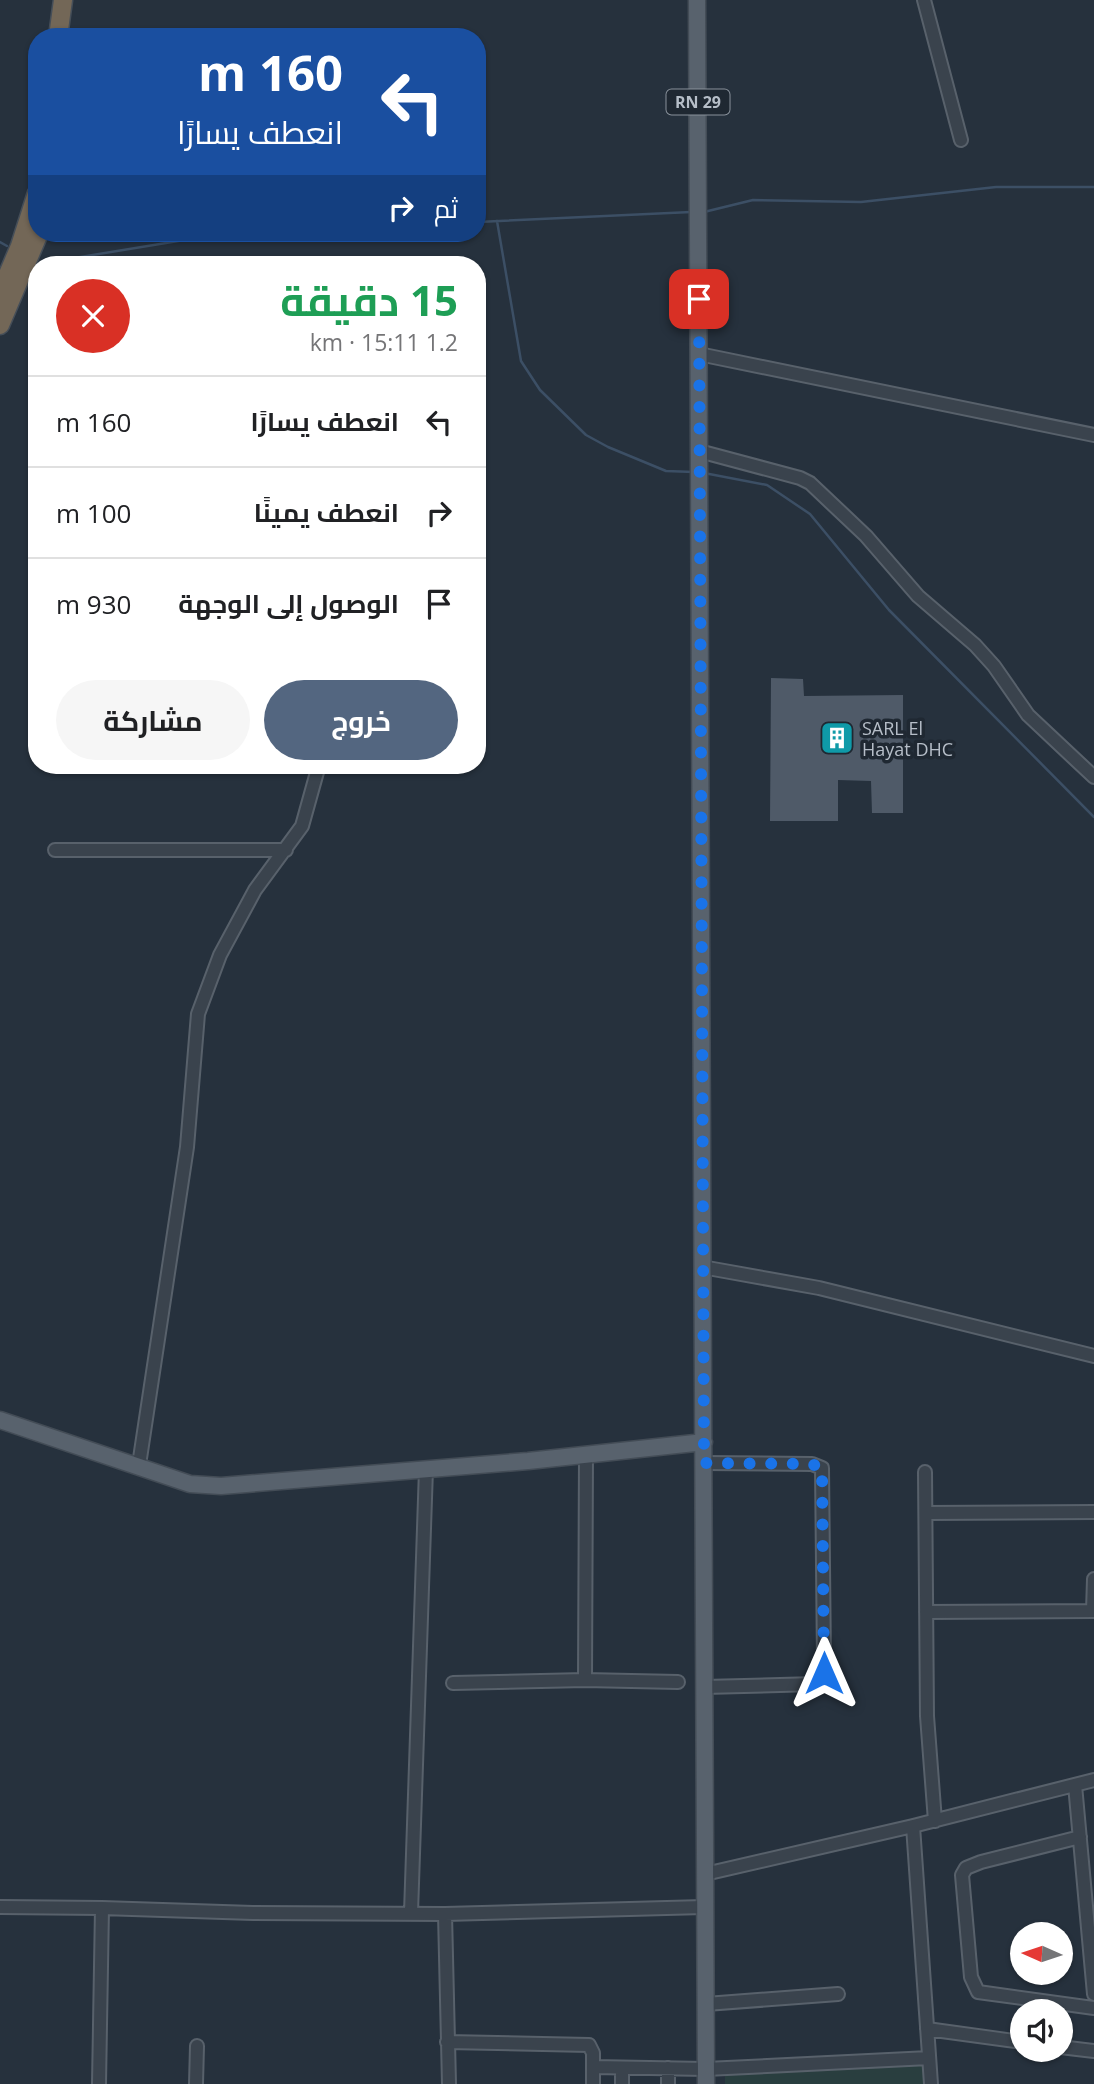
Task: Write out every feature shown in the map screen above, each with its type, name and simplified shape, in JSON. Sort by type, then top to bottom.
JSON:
[{"type":"highway","points":[[59,28],[63,0]]},
{"type":"highway","points":[[71,28],[74,0]]},
{"type":"highway","points":[[0,293],[28,221]]},
{"type":"highway","points":[[0,325],[28,259]]},
{"type":"main road","name":"RN 29","points":[[697,0],[706,2076]]},
{"type":"main road","points":[[0,1420],[190,1484],[221,1486],[704,1443]]},
{"type":"street","points":[[925,0],[961,140]]},
{"type":"street","points":[[699,354],[1094,435]]},
{"type":"street","points":[[698,465],[800,478],[810,484],[866,536],[918,596],[975,645],[994,666],[1028,715],[1094,777]]},
{"type":"street","points":[[139,1465],[187,1147],[198,1014],[220,955],[256,890],[302,826],[316,774]]},
{"type":"street","points":[[55,849],[286,850]]},
{"type":"street","points":[[702,1267],[819,1288],[1094,1356]]},
{"type":"street","points":[[585,1680],[586,1455]]},
{"type":"street","points":[[704,1463],[812,1464],[822,1468],[824,1662],[821,1683],[704,1687]]},
{"type":"street","points":[[411,1913],[426,1469]]},
{"type":"street","points":[[925,1472],[927,1716],[935,1821]]},
{"type":"street","points":[[926,1513],[1094,1512]]},
{"type":"street","points":[[926,1612],[1093,1611],[1094,1579]]},
{"type":"street","points":[[453,1684],[585,1680],[678,1682]]},
{"type":"street","points":[[705,1874],[935,1821],[1094,1780]]},
{"type":"street","points":[[1076,1785],[1094,1994]]},
{"type":"street","points":[[913,1826],[931,2084]]},
{"type":"street","points":[[1080,1837],[981,1862],[966,1868],[962,1875],[971,1977],[975,1989],[978,1992],[1094,2008]]},
{"type":"street","points":[[0,1907],[445,1914],[704,1907]]},
{"type":"street","points":[[99,2084],[103,1908]]},
{"type":"street","points":[[445,1914],[449,2084]]},
{"type":"street","points":[[706,2004],[838,1994]]},
{"type":"street","points":[[927,2029],[1010,2040]]},
{"type":"street","points":[[447,2042],[589,2045],[593,2053],[593,2084]]},
{"type":"street","points":[[197,2046],[197,2084]]},
{"type":"street","points":[[1073,2049],[1094,2051]]},
{"type":"street","points":[[593,2067],[668,2068],[706,2076],[929,2058]]},
{"type":"street","points":[[622,2068],[622,2084]]},
{"type":"street","points":[[668,2068],[668,2084]]},
{"type":"green space","points":[[923,2059],[925,2084],[725,2084],[725,2068]]},
{"type":"building","name":"SARL El Hayat DHC","points":[[771,678],[803,679],[804,696],[903,695],[903,813],[872,813],[871,781],[838,780],[838,821],[770,821]]},
{"type":"waterway","points":[[704,212],[753,200],[861,202],[996,187],[1094,187]]},
{"type":"waterway","points":[[486,222],[691,212]]},
{"type":"waterway","points":[[497,221],[521,361],[540,390],[586,435],[608,447],[666,471],[694,472]]},
{"type":"waterway","points":[[0,242],[7,246]]},
{"type":"waterway","points":[[87,256],[172,242]]},
{"type":"waterway","points":[[704,473],[767,485],[810,514],[889,610],[1094,817]]},
{"type":"place","name":"SARL El Hayat DHC","points":[[837,738]]},
{"type":"route","points":[[699,299],[704,1463],[812,1464],[822,1468],[824,1673]]}]
